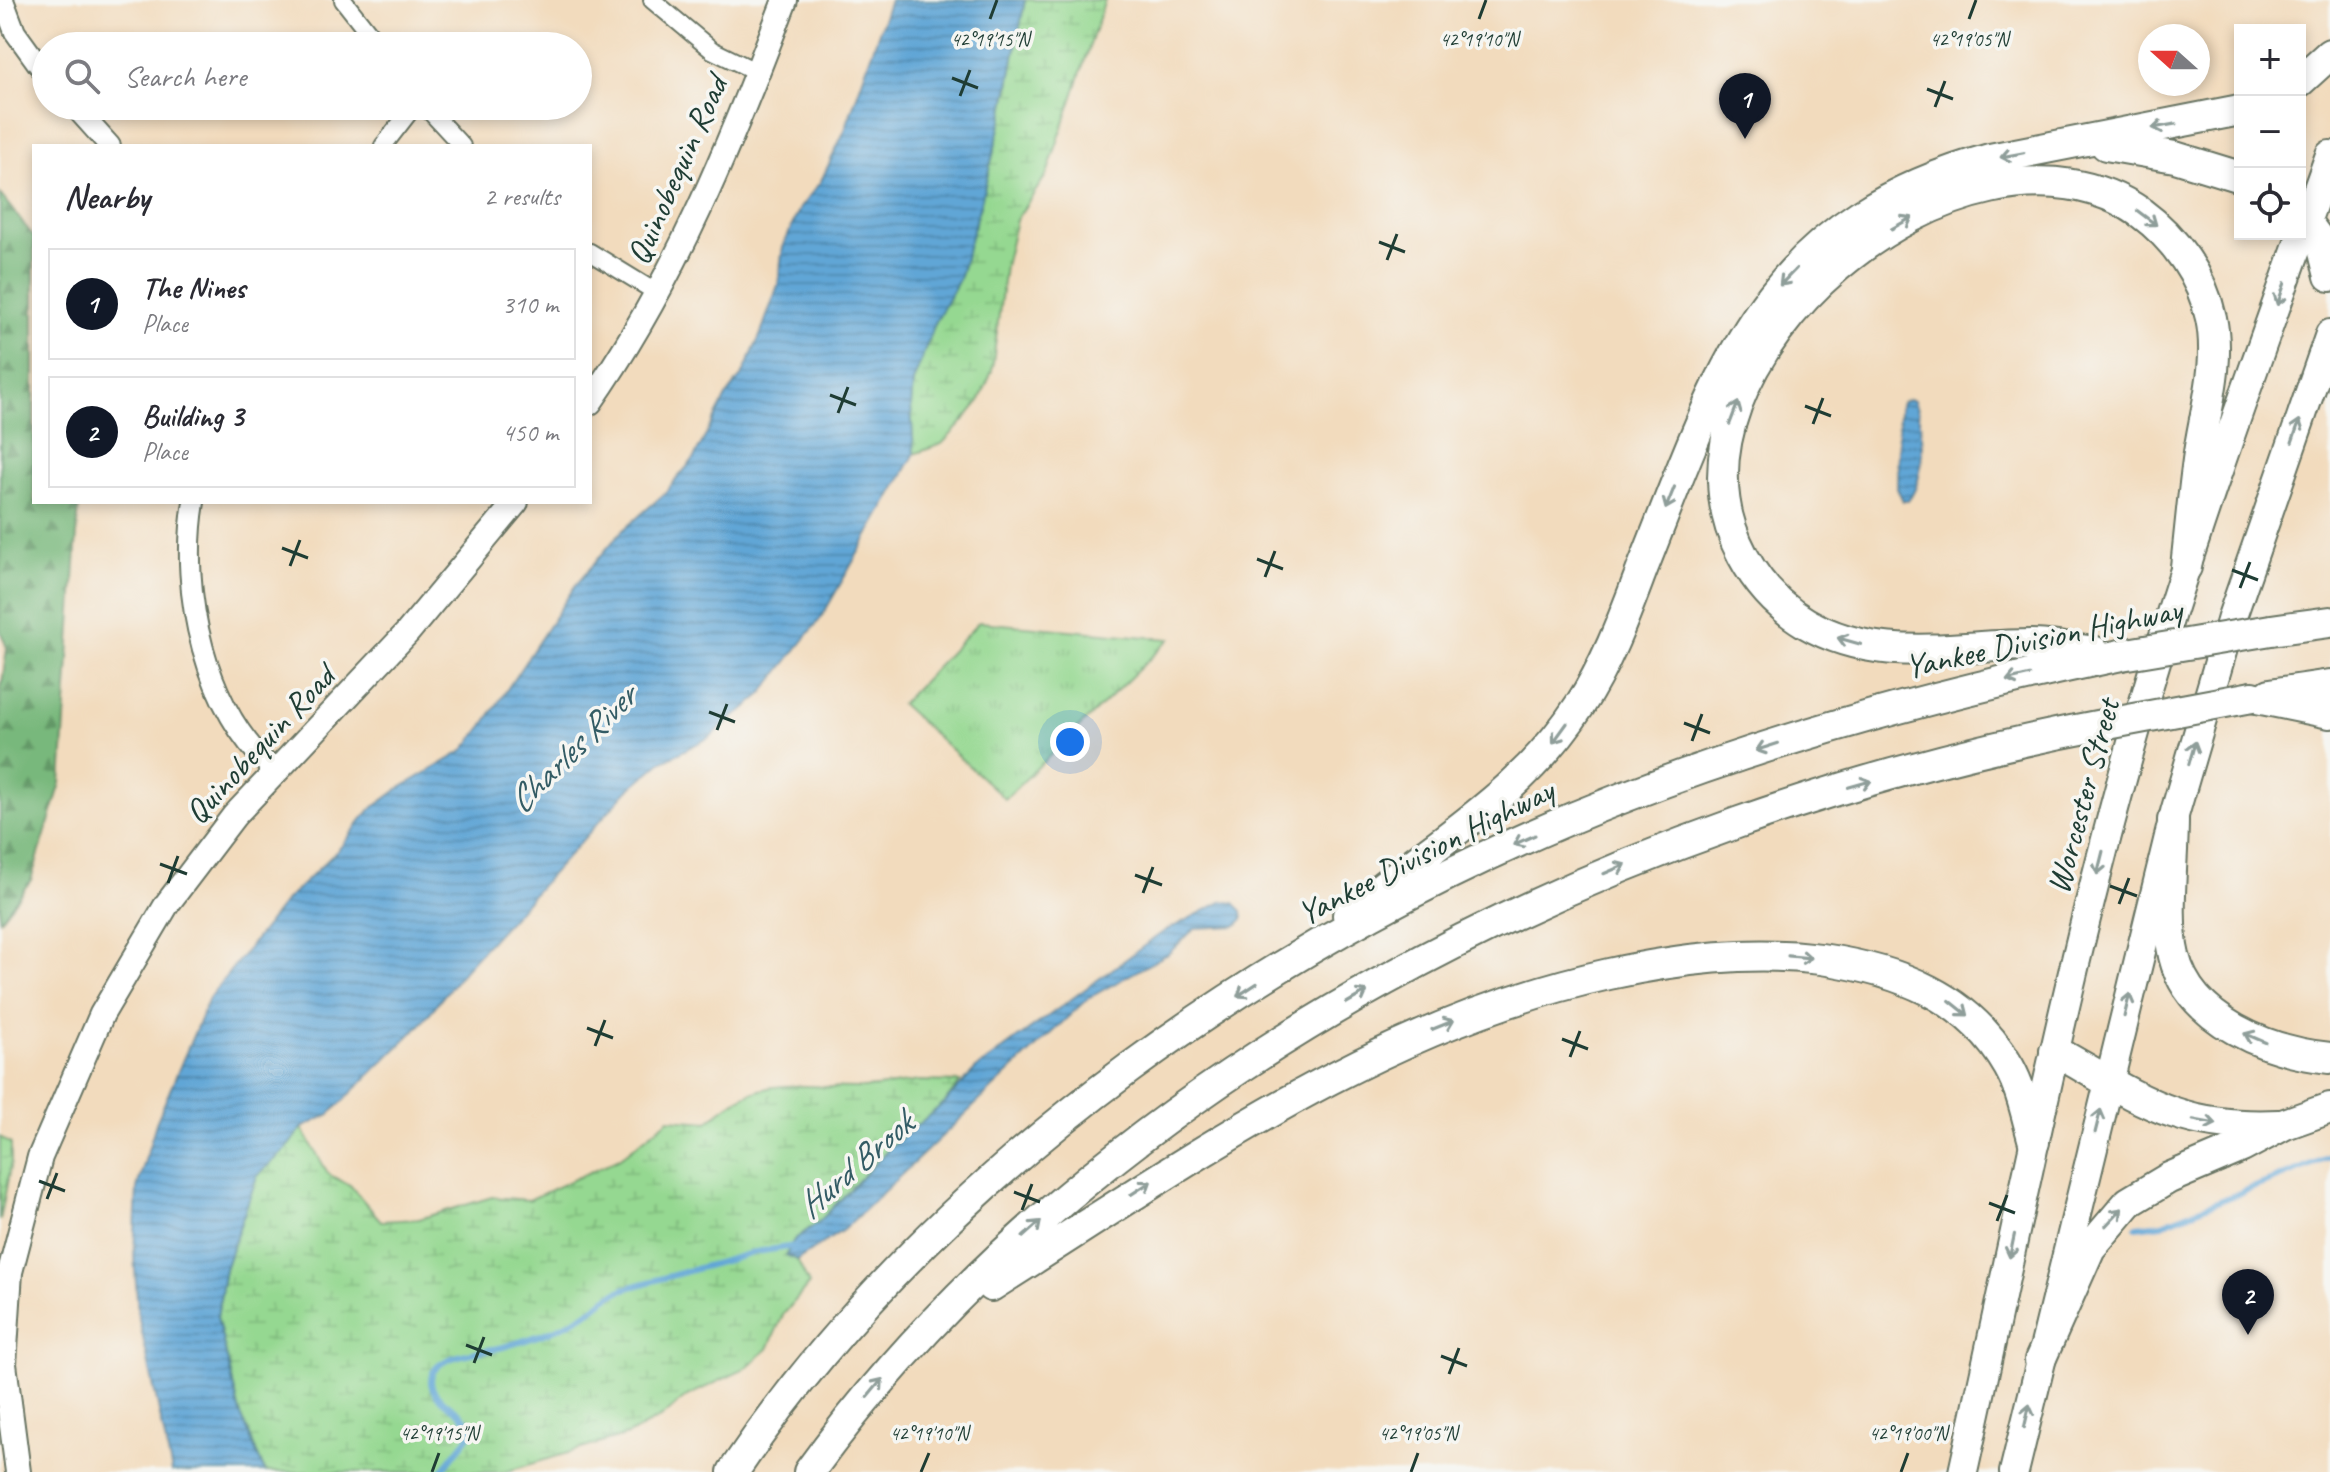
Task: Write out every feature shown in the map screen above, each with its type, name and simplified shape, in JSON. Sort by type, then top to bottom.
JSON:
[{"type":"highway","points":[[2306,76],[2330,54]]},
{"type":"highway","points":[[1300,958],[1398,871],[1494,803],[1530,769],[1561,733],[1610,650],[1725,366],[1753,319],[1787,278],[1841,228],[1921,182],[1990,159],[2234,111]]},
{"type":"highway","points":[[2089,142],[2175,157],[2234,175]]},
{"type":"highway","name":"Worcester Street","points":[[2306,210],[2330,155]]},
{"type":"highway","points":[[2121,655],[2034,645],[1948,651],[1881,648],[1829,634],[1776,600],[1755,576],[1735,541],[1723,501],[1722,473],[1724,448],[1735,409],[1756,365],[1784,323],[1817,285],[1860,249],[1937,205],[1992,188],[2036,182],[2087,187],[2123,202],[2157,226],[2175,244],[2196,277],[2211,322],[2213,369],[2186,567]]},
{"type":"highway","points":[[2306,222],[2325,251],[2330,276]]},
{"type":"highway","name":"Worcester Street","points":[[1963,1472],[2034,1142],[2110,822],[2186,567],[2295,240]]},
{"type":"highway","points":[[2014,1472],[2173,820],[2233,614],[2330,334]]},
{"type":"highway","name":"Yankee Division Highway","points":[[733,1472],[781,1404],[849,1321],[899,1268],[979,1193],[1060,1124],[1147,1058],[1300,958],[1393,904],[1493,854],[1692,772],[1899,708],[2121,655],[2330,622]]},
{"type":"highway","points":[[809,1472],[864,1401],[935,1322],[1036,1226],[1145,1137],[1297,1033],[1451,945],[1581,884],[1745,820],[1928,765],[2102,725],[2330,685]]},
{"type":"highway","points":[[2252,697],[2330,713]]},
{"type":"highway","points":[[2173,820],[2171,933],[2174,957],[2188,986],[2208,1009],[2240,1031],[2283,1049],[2330,1058]]},
{"type":"highway","points":[[935,1322],[1183,1161],[1361,1061],[1494,1006],[1564,985],[1656,964],[1740,955],[1811,958],[1864,966],[1929,989],[1965,1013],[2001,1054],[2019,1092],[2034,1142]]},
{"type":"highway","points":[[2055,1051],[2152,1105],[2192,1120],[2243,1126],[2285,1124]]},
{"type":"highway","points":[[2040,1360],[2090,1248],[2119,1211],[2146,1189],[2285,1124],[2330,1108]]},
{"type":"main road","name":"Quinobequin Road","points":[[592,399],[657,293],[702,203],[785,0]]},
{"type":"main road","name":"Quinobequin Road","points":[[18,1472],[3,1387],[4,1318],[20,1222],[44,1147],[79,1062],[127,968],[167,904],[234,816],[407,633],[514,504]]},
{"type":"street","points":[[3,0],[15,32],[32,56]]},
{"type":"street","points":[[343,0],[368,32]]},
{"type":"street","points":[[652,0],[712,50],[757,72]]},
{"type":"street","points":[[87,120],[108,144]]},
{"type":"street","points":[[385,144],[403,120]]},
{"type":"street","points":[[438,120],[460,144]]},
{"type":"street","points":[[592,253],[657,293]]},
{"type":"street","points":[[194,504],[190,568],[199,633],[235,727],[248,746],[275,771]]},
{"type":"green space","points":[[1025,0],[1105,0],[1047,174],[1016,220],[1005,266],[992,371],[979,402],[942,444],[914,454],[913,382],[935,323],[959,279],[1003,116]]},
{"type":"green space","points":[[0,194],[32,234],[32,504],[79,504],[61,783],[31,880],[0,920],[0,697],[7,648],[0,630]]},
{"type":"green space","points":[[979,622],[1170,639],[1005,799],[901,704]]},
{"type":"green space","points":[[920,1081],[960,1082],[944,1103],[890,1148],[820,1221],[794,1240],[786,1255],[797,1260],[809,1284],[783,1315],[768,1349],[743,1370],[687,1396],[662,1417],[627,1435],[505,1472],[265,1472],[240,1413],[217,1317],[225,1269],[257,1176],[285,1150],[302,1128],[329,1175],[350,1185],[381,1221],[419,1219],[492,1197],[529,1200],[620,1158],[669,1119],[708,1122],[726,1106],[761,1090],[796,1086],[866,1088]]},
{"type":"green space","points":[[0,1137],[11,1144],[11,1162],[0,1221]]},
{"type":"water","name":"Charles River","points":[[890,0],[1025,0],[1003,116],[959,279],[935,323],[913,382],[914,455],[821,618],[760,696],[710,737],[661,762],[627,791],[465,969],[420,1025],[330,1114],[302,1128],[285,1150],[257,1176],[225,1269],[217,1317],[240,1413],[265,1472],[172,1472],[138,1314],[134,1255],[137,1188],[156,1123],[209,998],[287,899],[339,849],[369,811],[397,790],[463,751],[483,726],[575,586],[621,532],[663,495],[693,460],[727,395],[743,374],[760,336],[778,285],[783,246],[800,208],[821,181],[845,130]]},
{"type":"water","points":[[1909,399],[1914,401],[1918,412],[1922,452],[1914,491],[1908,501],[1903,501],[1897,488],[1899,409],[1901,403]]},
{"type":"water","points":[[1223,901],[1234,903],[1242,911],[1243,919],[1236,926],[1195,928],[1169,953],[1087,999],[843,1230],[797,1260],[786,1255],[794,1240],[820,1221],[890,1148],[944,1103],[976,1069],[1163,932]]},
{"type":"waterway","name":"Hurd Brook","points":[[2136,1227],[2162,1224],[2330,1157]]},
{"type":"waterway","name":"Hurd Brook","points":[[441,1472],[472,1432],[464,1418],[433,1389],[433,1372],[439,1365],[460,1356],[503,1347],[554,1330],[624,1289],[756,1252],[795,1246]]},
{"type":"place","name":"The Nines","points":[[1745,139]]},
{"type":"place","name":"Building 3","points":[[2248,1335]]}]
